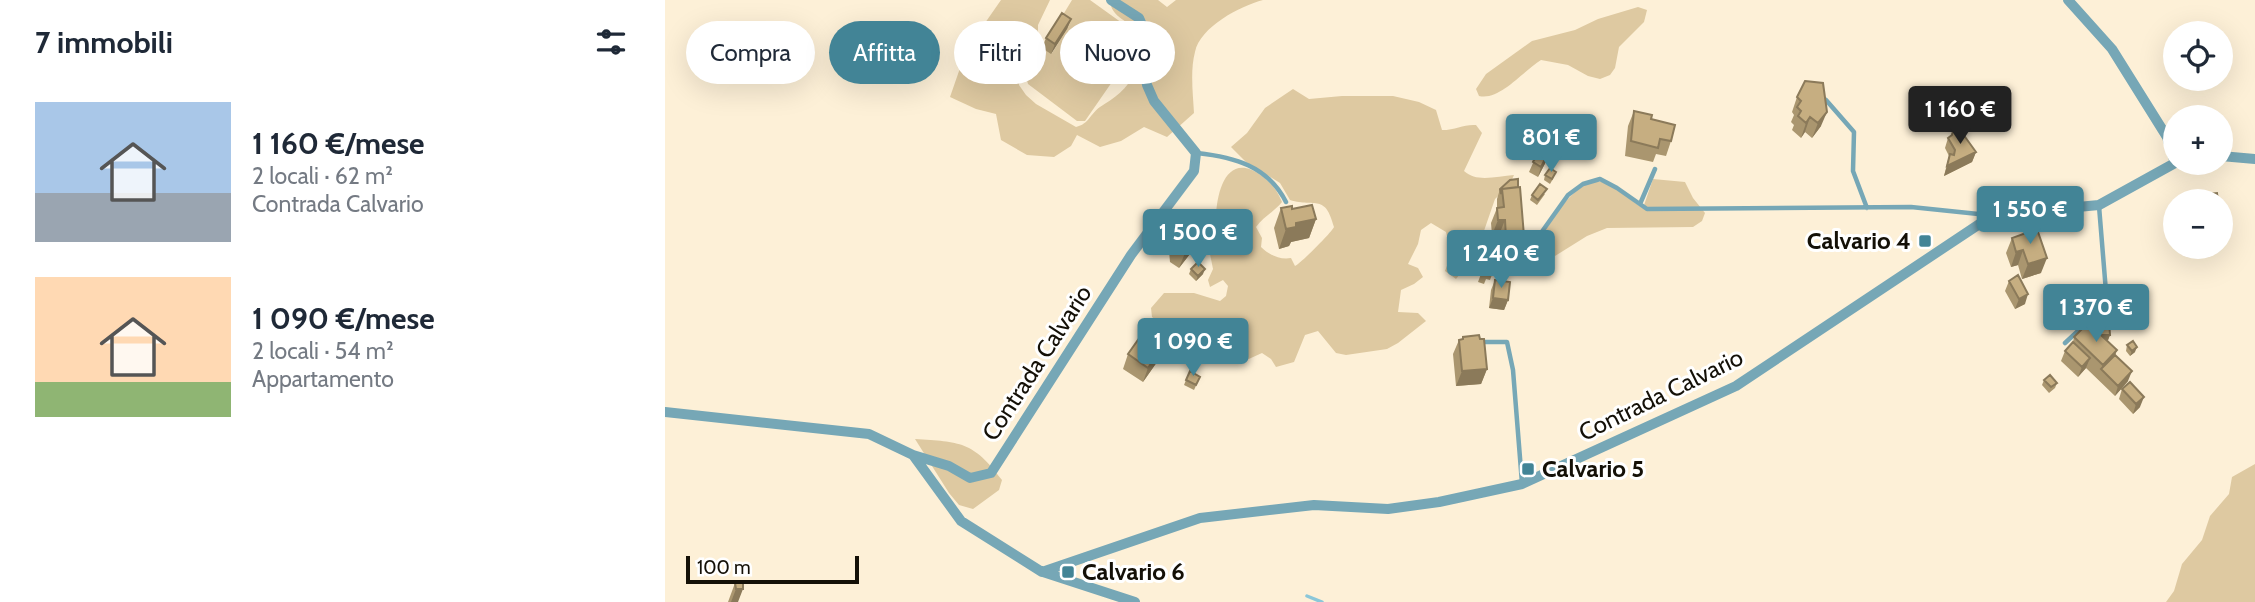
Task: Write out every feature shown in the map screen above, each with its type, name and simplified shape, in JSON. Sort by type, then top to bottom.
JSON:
[{"type":"street","points":[[1111,0],[1139,18],[1146,34],[1142,55],[1154,101],[1196,153]]},
{"type":"street","name":"Contrada Calvario","points":[[2068,0],[2076,5],[2112,50],[2163,131]]},
{"type":"street","name":"Contrada Calvario","points":[[665,412],[869,434],[913,454],[949,466],[970,478],[991,473],[1131,255],[1194,171],[1196,153]]},
{"type":"street","points":[[2233,157],[2255,159]]},
{"type":"street","name":"Contrada Calvario","points":[[1042,572],[1200,518],[1314,505],[1388,509],[1439,502],[1522,484],[1736,386],[1993,215],[2099,205],[2163,170]]},
{"type":"street","name":"Contrada Calvario","points":[[913,454],[961,521],[1042,572],[1135,602]]},
{"type":"lane","points":[[1826,100],[1854,132],[1853,171],[1867,208]]},
{"type":"lane","points":[[1196,153],[1219,155],[1251,166],[1278,186],[1286,202]]},
{"type":"lane","points":[[1640,204],[1654,169]]},
{"type":"lane","points":[[1508,264],[1524,253],[1568,195],[1583,184],[1599,179],[1647,209],[1911,207],[1993,215]]},
{"type":"lane","points":[[2065,342],[2107,304],[2099,205]]},
{"type":"lane","points":[[1474,342],[1507,342],[1513,370],[1522,484]]},
{"type":"shaded area","points":[[1001,0],[1050,0],[1040,21],[986,21]]},
{"type":"shaded area","points":[[1072,0],[1090,0],[1119,21],[1060,21],[1060,24],[1058,23]]},
{"type":"shaded area","points":[[1120,0],[1158,0],[1167,7],[1176,0],[1263,0],[1222,19],[1198,43],[1192,82],[1194,113],[1167,137],[1144,127],[1121,141],[1100,147],[1077,135],[1071,146],[1054,157],[1027,155],[1001,140],[996,114],[976,109],[950,97],[955,84],[1019,84],[1036,104],[1076,127],[1084,124],[1128,84],[1175,84],[1175,21],[1125,21],[1111,6]]},
{"type":"shaded area","points":[[1638,7],[1647,10],[1644,22],[1619,47],[1615,68],[1610,75],[1600,79],[1568,65],[1541,60],[1503,90],[1479,96],[1476,89],[1486,74],[1532,41],[1575,30],[1598,19]]},
{"type":"shaded area","points":[[1060,40],[1060,84],[1111,84],[1085,121],[1077,121],[1028,84],[1046,84],[1046,50],[1052,53]]},
{"type":"shaded area","points":[[1293,89],[1309,99],[1393,96],[1419,102],[1436,110],[1442,130],[1476,125],[1482,133],[1464,171],[1469,175],[1481,178],[1514,175],[1509,186],[1495,199],[1476,254],[1456,279],[1445,271],[1449,252],[1446,232],[1431,223],[1421,230],[1418,244],[1408,264],[1418,268],[1423,277],[1401,290],[1398,312],[1418,313],[1426,321],[1398,343],[1387,349],[1346,355],[1336,353],[1318,331],[1305,335],[1294,362],[1276,367],[1271,359],[1262,353],[1240,363],[1228,355],[1226,343],[1162,325],[1152,317],[1151,308],[1164,293],[1194,293],[1220,301],[1226,296],[1228,286],[1223,280],[1210,287],[1208,280],[1213,269],[1210,254],[1218,227],[1211,220],[1216,217],[1222,185],[1233,171],[1250,169],[1262,176],[1274,188],[1282,202],[1256,227],[1262,238],[1261,247],[1271,255],[1291,258],[1295,266],[1316,248],[1334,227],[1331,216],[1323,206],[1290,200],[1280,183],[1246,162],[1231,147],[1247,133],[1265,108]]},
{"type":"shaded area","points":[[1653,179],[1685,182],[1705,213],[1702,221],[1693,227],[1607,228],[1587,236],[1555,256],[1538,240],[1567,200],[1586,185],[1606,183],[1643,208]]},
{"type":"shaded area","points":[[915,439],[955,443],[974,451],[1002,480],[999,490],[973,509],[959,505]]},
{"type":"shaded area","points":[[2255,464],[2255,602],[2166,602],[2174,591],[2182,564],[2202,540],[2210,516],[2229,494],[2232,477]]},
{"type":"building","points":[[1062,13],[1071,19],[1060,21],[1060,36],[1055,44],[1046,38]]},
{"type":"building","points":[[1805,81],[1823,83],[1827,112],[1818,123],[1810,117],[1806,123],[1798,116],[1801,111],[1797,107],[1801,101],[1797,97]]},
{"type":"building","points":[[1634,111],[1675,125],[1671,141],[1660,139],[1658,148],[1631,141]]},
{"type":"building","points":[[1955,123],[1976,152],[1947,166],[1950,154],[1954,155],[1955,150],[1948,138],[1952,135]]},
{"type":"building","points":[[1548,135],[1555,140],[1541,167],[1533,162]]},
{"type":"building","points":[[1541,138],[1545,140],[1540,150],[1536,147]]},
{"type":"building","points":[[1550,168],[1556,172],[1552,179],[1545,175]]},
{"type":"building","points":[[1518,179],[1518,187],[1502,189],[1501,194],[1500,189],[1510,180]]},
{"type":"building","points":[[1540,184],[1547,189],[1538,200],[1532,195]]},
{"type":"building","points":[[1520,187],[1524,236],[1506,238],[1505,220],[1498,220],[1497,208],[1504,207],[1502,189]]},
{"type":"building","points":[[1312,205],[1316,219],[1296,223],[1296,227],[1286,229],[1281,208]]},
{"type":"building","points":[[1180,213],[1203,231],[1185,253],[1176,247],[1174,236],[1167,230]]},
{"type":"building","points":[[2037,229],[2047,258],[2028,264],[2023,250],[2016,252],[2012,238]]},
{"type":"building","points":[[1489,252],[1496,254],[1498,259],[1494,270],[1489,269],[1487,274],[1482,272]]},
{"type":"building","points":[[1198,262],[1205,269],[1198,276],[1191,269]]},
{"type":"building","points":[[2018,275],[2028,294],[2019,299],[2009,281]]},
{"type":"building","points":[[1495,280],[1510,282],[1508,300],[1493,298]]},
{"type":"building","points":[[2099,321],[2109,321],[2110,335],[2100,334]]},
{"type":"building","points":[[1150,323],[1169,337],[1148,368],[1128,354]]},
{"type":"building","points":[[2088,323],[2117,350],[2103,365],[2074,337]]},
{"type":"building","points":[[1479,335],[1480,339],[1484,339],[1487,369],[1462,371],[1459,340]]},
{"type":"building","points":[[2133,341],[2137,347],[2132,351],[2127,345]]},
{"type":"building","points":[[2073,342],[2090,358],[2082,367],[2065,351]]},
{"type":"building","points":[[2115,355],[2132,371],[2118,386],[2101,369]]},
{"type":"building","points":[[1190,371],[1200,377],[1196,385],[1186,380]]},
{"type":"building","points":[[2050,375],[2057,383],[2051,387],[2044,380]]},
{"type":"building","points":[[2130,382],[2144,397],[2136,404],[2122,389]]},
{"type":"building","points":[[743,582],[743,589],[736,589],[735,583]]},
{"type":"waterway","points":[[1307,596],[1322,602]]},
{"type":"place","name":"Calvario 4","points":[[1925,241]]},
{"type":"place","name":"Calvario 5","points":[[1528,469]]},
{"type":"place","name":"Calvario 6","points":[[1068,572]]}]
